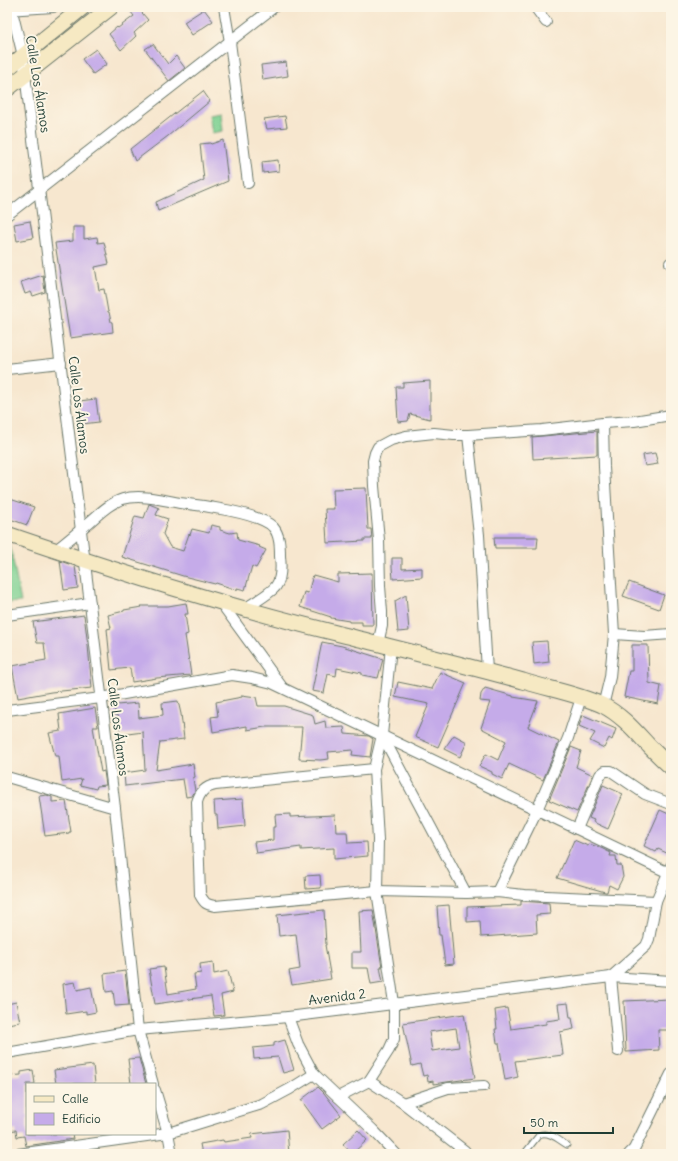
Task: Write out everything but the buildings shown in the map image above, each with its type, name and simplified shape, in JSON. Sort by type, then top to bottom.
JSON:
[{"type":"street","points":[[10,9],[53,7]]},
{"type":"street","points":[[7,68],[85,7],[94,20]]},
{"type":"street","points":[[7,89],[111,7]]},
{"type":"street","points":[[224,7],[230,42],[248,183]]},
{"type":"street","points":[[7,216],[274,7]]},
{"type":"street","points":[[535,7],[546,22]]},
{"type":"street","name":"Calle Los Álamos","points":[[10,9],[23,56],[115,808],[138,1030],[153,1083]]},
{"type":"street","points":[[7,368],[61,363]]},
{"type":"street","points":[[338,1097],[369,1081],[389,1050],[394,1039],[394,1003],[377,891],[378,840],[374,769],[382,735],[385,646],[382,626],[379,540],[374,486],[373,461],[375,453],[378,447],[384,443],[406,436],[434,433],[468,435],[542,430],[634,421],[671,415]]},
{"type":"street","points":[[603,423],[604,475],[614,634],[610,678],[603,706]]},
{"type":"street","points":[[468,435],[479,535],[483,670]]},
{"type":"street","points":[[56,550],[107,508],[122,499],[136,497],[208,506],[252,516],[265,521],[274,528],[279,541],[280,575],[276,586],[244,609]]},
{"type":"street","points":[[7,534],[221,603],[294,623],[483,670],[581,698],[603,706],[616,714],[632,727],[651,749],[671,767]]},
{"type":"street","points":[[7,615],[90,603]]},
{"type":"street","points":[[221,603],[283,688]]},
{"type":"street","points":[[614,634],[644,636],[671,634]]},
{"type":"street","points":[[7,710],[101,698],[232,675],[252,678],[272,683],[283,688],[577,829],[670,871],[656,901],[649,939],[646,946],[611,977],[618,1051]]},
{"type":"street","points":[[497,892],[537,810],[568,738],[581,698]]},
{"type":"street","points":[[382,735],[466,893]]},
{"type":"street","points":[[374,769],[211,786],[204,790],[197,802],[200,896],[204,902],[215,906],[377,891],[466,893],[497,892],[524,895],[656,901]]},
{"type":"street","points":[[577,829],[600,775],[605,771],[611,771],[645,794],[671,804]]},
{"type":"street","points":[[7,777],[115,808]]},
{"type":"street","name":"Avenida 2","points":[[7,1052],[138,1030],[288,1017],[611,977],[671,981]]},
{"type":"street","points":[[288,1017],[298,1044],[314,1074],[396,1154]]},
{"type":"street","points":[[156,1135],[168,1133],[262,1104],[314,1074]]},
{"type":"street","points":[[630,1154],[634,1149],[671,1074]]},
{"type":"street","points":[[369,1081],[403,1103],[465,1151]]},
{"type":"street","points":[[403,1103],[448,1088],[484,1086]]},
{"type":"street","points":[[156,1093],[168,1133],[172,1154]]},
{"type":"street","points":[[18,1154],[154,1135]]},
{"type":"lane","points":[[524,1154],[542,1134],[547,1134],[567,1146]]},
{"type":"green space","points":[[221,113],[223,131],[212,133],[209,115]]},
{"type":"green space","points":[[7,544],[10,545],[21,602],[7,603]]}]
